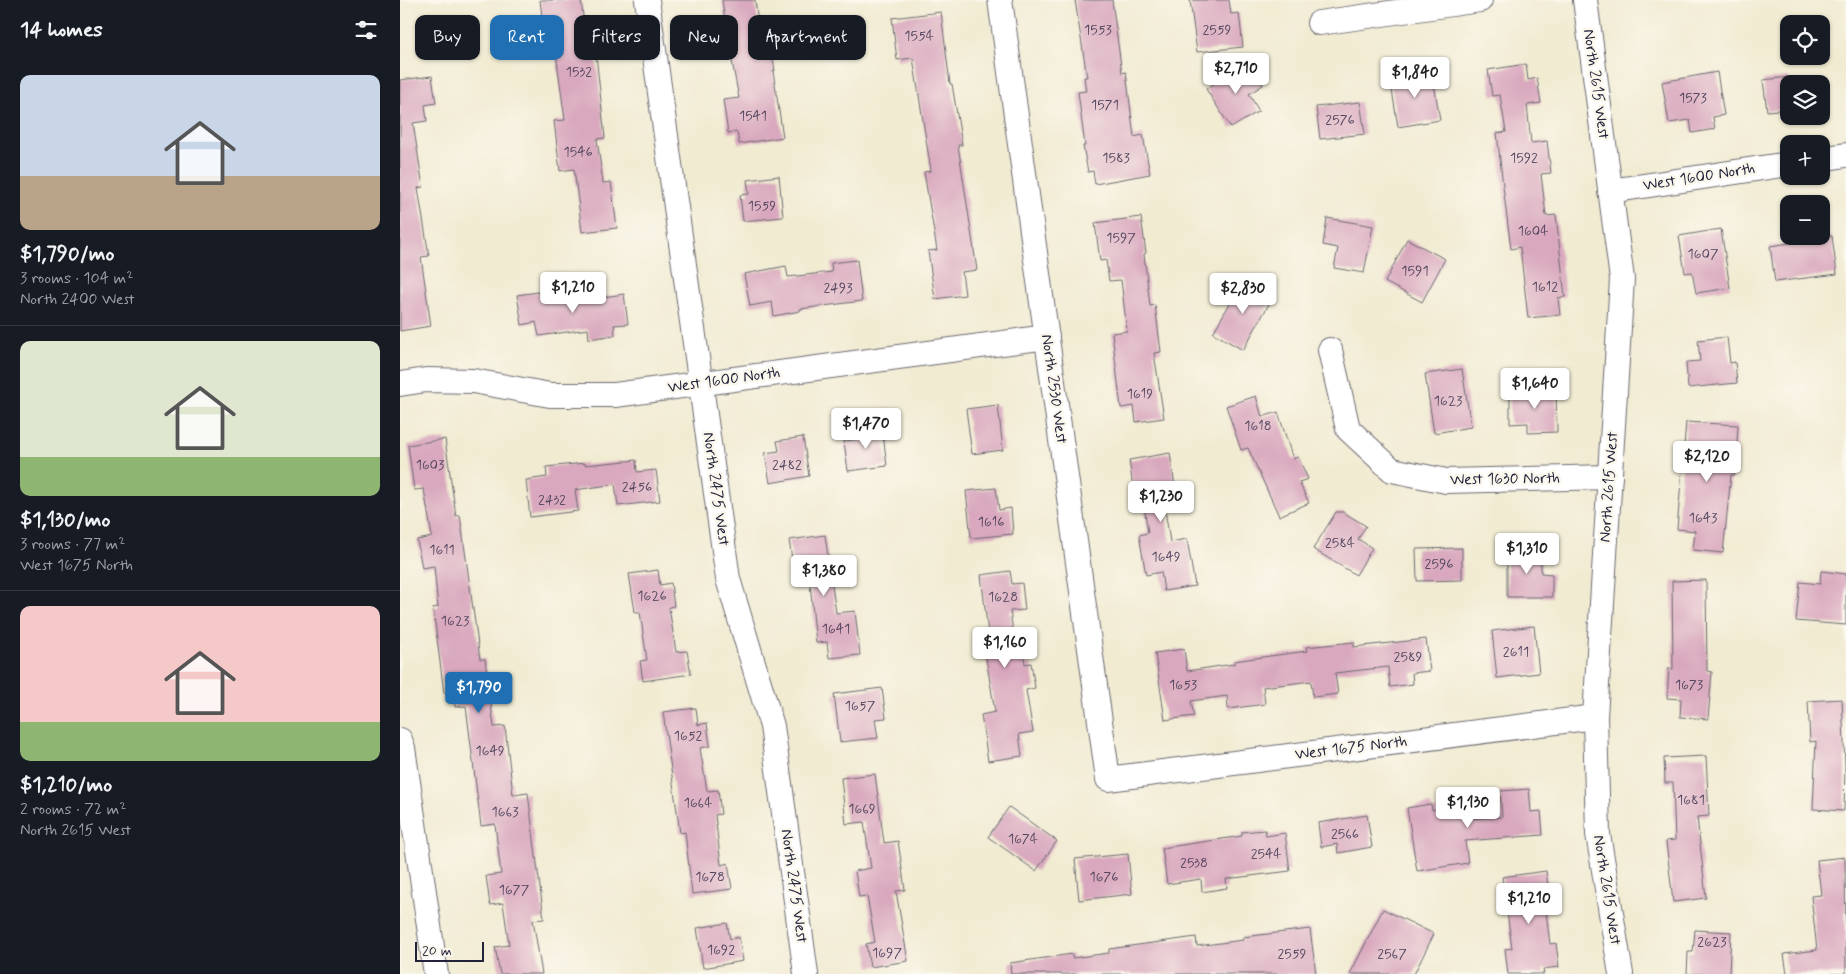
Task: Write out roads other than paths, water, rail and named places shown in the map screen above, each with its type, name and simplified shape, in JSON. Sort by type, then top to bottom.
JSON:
[{"type":"street","name":"North 2475 West","points":[[647,0],[728,578],[772,726],[806,974]]},
{"type":"street","name":"North 2530 West","points":[[1000,0],[1108,779]]},
{"type":"street","points":[[1319,23],[1480,0]]},
{"type":"street","name":"North 2615 West","points":[[1585,0],[1622,279],[1595,718],[1598,834],[1621,974]]},
{"type":"street","points":[[1830,158],[1846,155]]},
{"type":"street","name":"West 1600 North","points":[[1610,191],[1780,165]]},
{"type":"street","name":"West 1600 North","points":[[400,384],[426,380],[473,380],[550,395],[615,395],[1047,337]]},
{"type":"street","name":"West 1630 North","points":[[1330,350],[1348,429],[1392,470],[1446,482],[1610,477]]},
{"type":"street","name":"West 1675 North","points":[[1108,779],[1595,718]]},
{"type":"street","points":[[400,740],[403,748],[436,974]]}]
